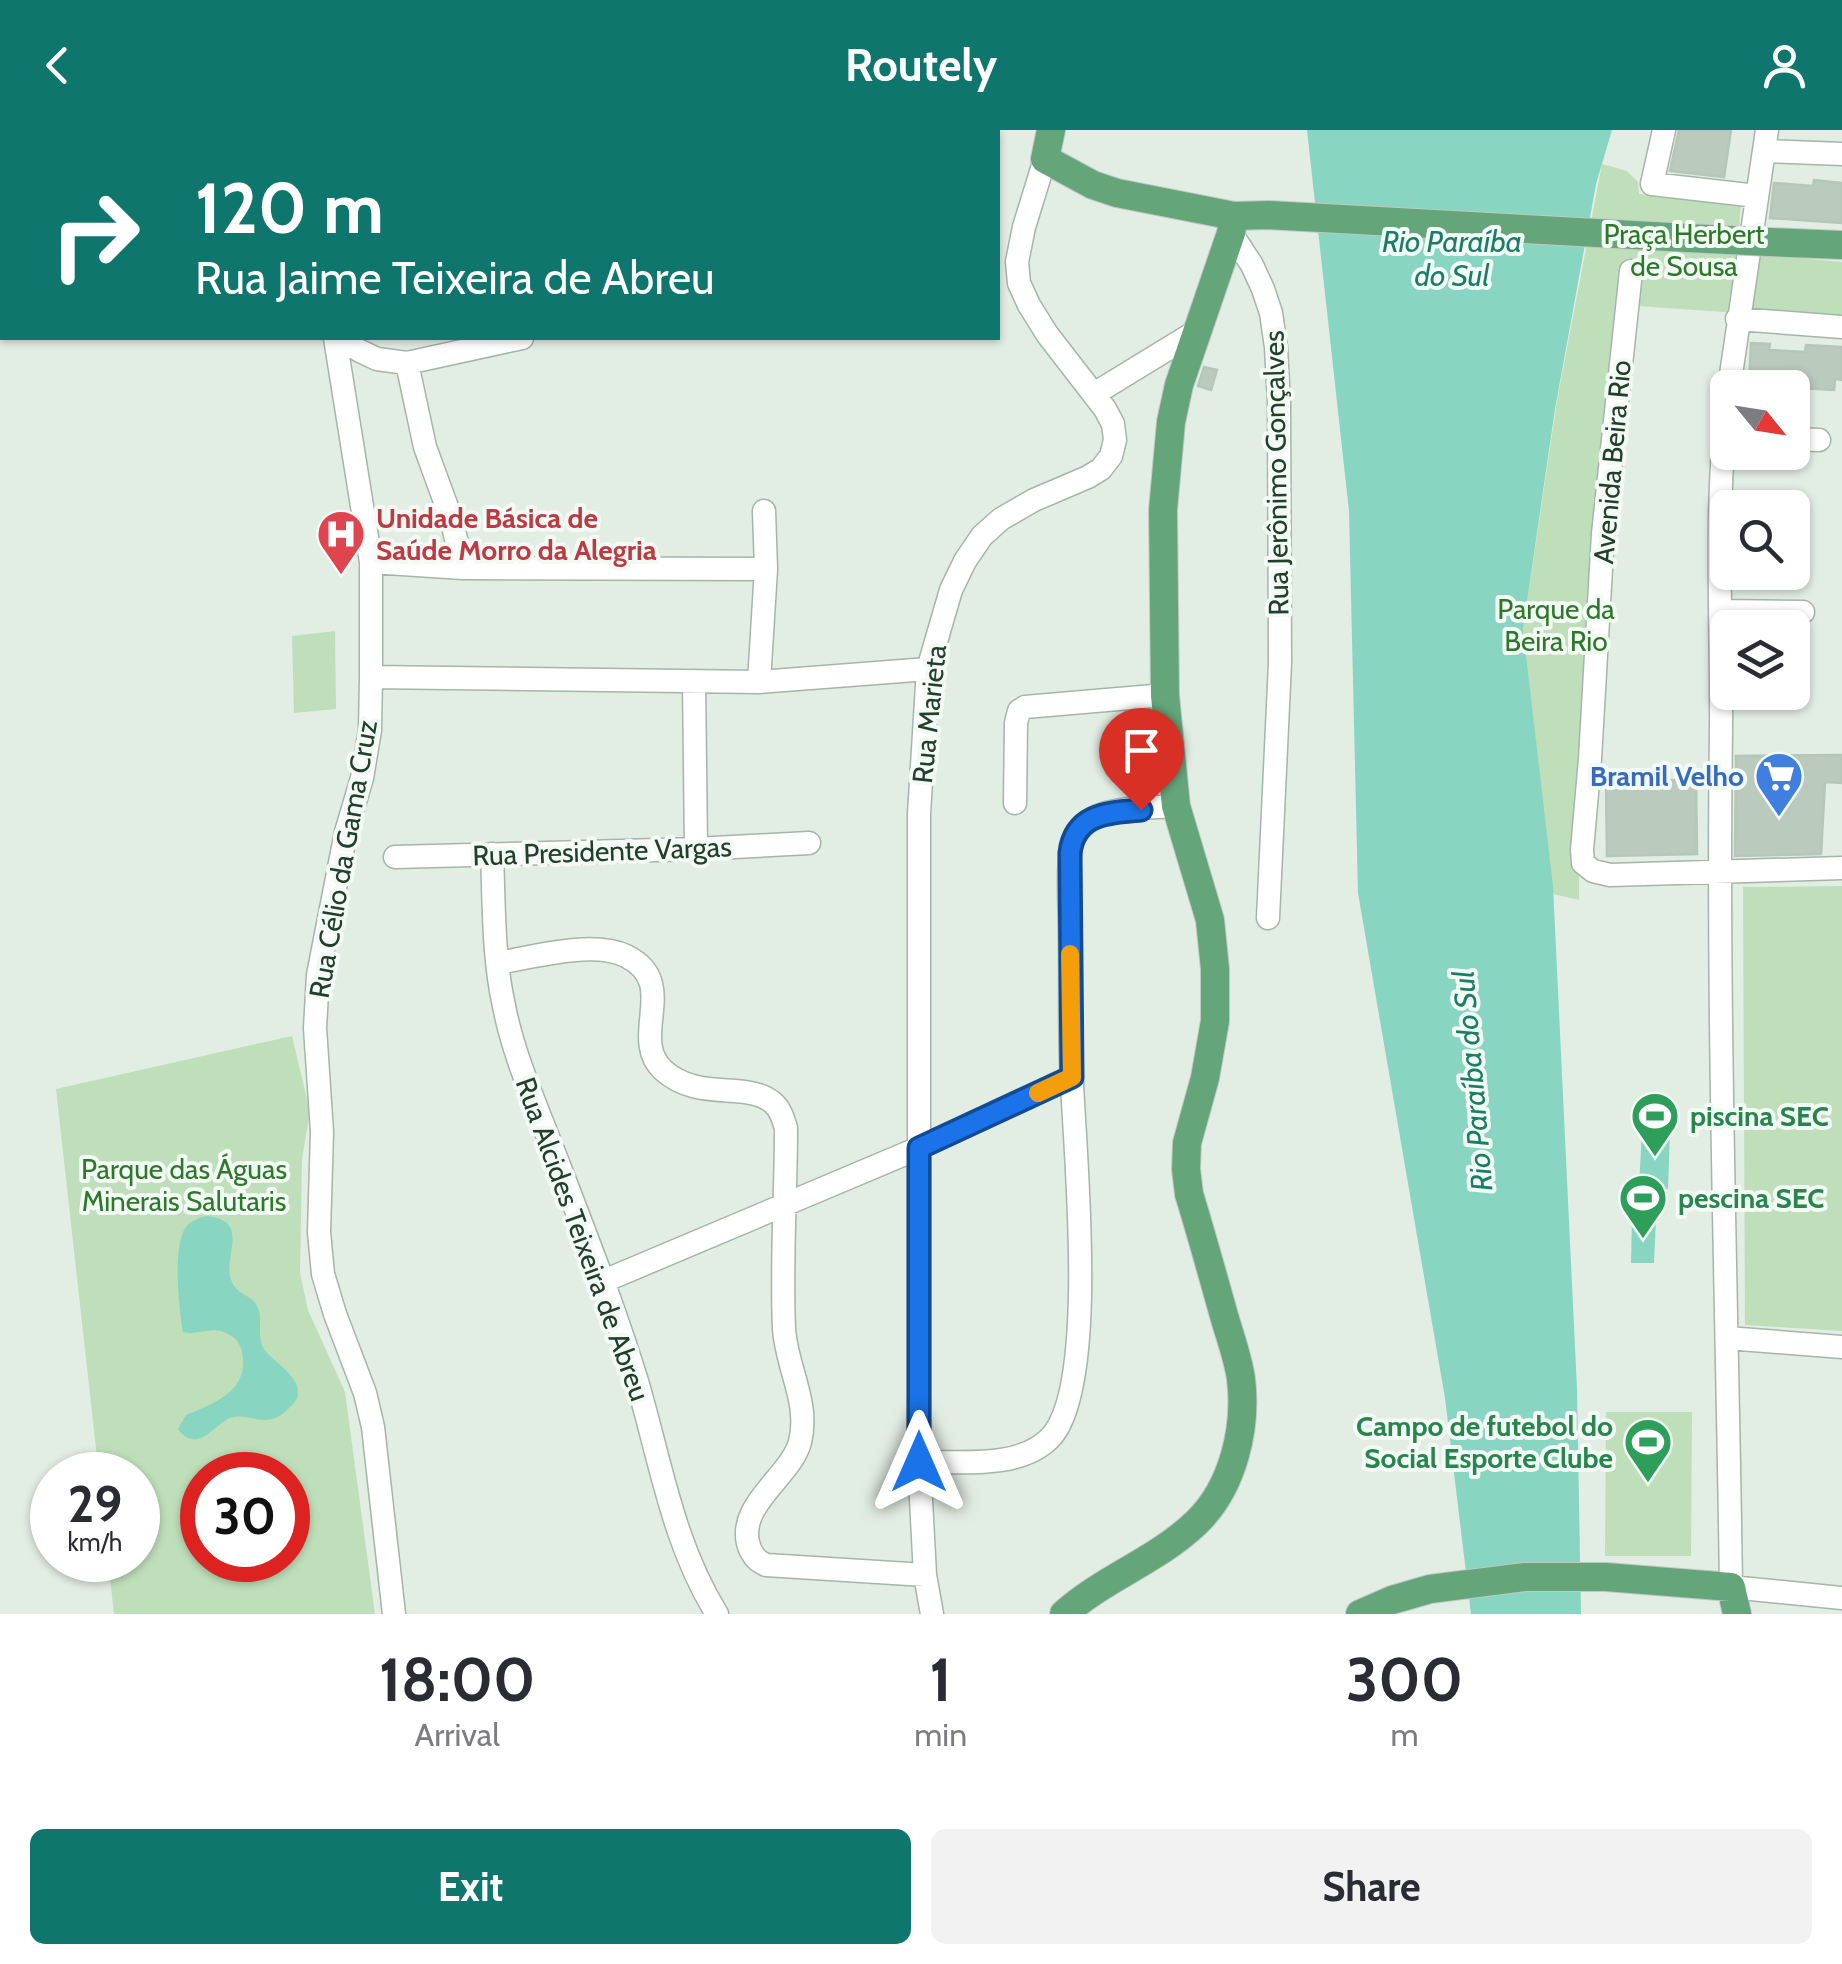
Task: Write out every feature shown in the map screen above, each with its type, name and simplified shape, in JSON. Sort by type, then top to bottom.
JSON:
[{"type":"main road","points":[[1052,130],[1045,159],[1093,186],[1233,224],[1268,215],[1842,245]]},
{"type":"main road","points":[[1064,1614],[1198,1521],[1228,1475],[1239,1431],[1240,1379],[1189,1194],[1186,1170],[1186,1143],[1205,1078],[1215,1020],[1215,969],[1210,920],[1176,806],[1165,695],[1162,510],[1179,385],[1233,224]]},
{"type":"main road","points":[[1360,1614],[1430,1589],[1525,1577],[1696,1583],[1734,1600]]},
{"type":"street","points":[[1664,130],[1652,184],[1757,196]]},
{"type":"street","points":[[1731,370],[1765,140],[1842,154]]},
{"type":"street","name":"Rua Marieta","points":[[932,1614],[925,1575],[919,1462],[919,814],[928,669],[951,590],[982,536],[1001,519],[1034,500],[1101,469],[1116,440],[1112,424],[1094,394],[1047,334],[1019,283],[1017,262],[1024,227],[1045,159]]},
{"type":"street","name":"Rua Jerônimo Gonçalves","points":[[1233,224],[1263,289],[1276,347],[1280,662],[1268,918]]},
{"type":"street","name":"Avenida Beira Rio","points":[[1631,270],[1604,534],[1583,862],[1586,867],[1610,875],[1719,872]]},
{"type":"street","points":[[1738,319],[1842,327]]},
{"type":"street","points":[[1094,394],[1197,330]]},
{"type":"street","name":"Rua Célio da Gama Cruz","points":[[337,340],[371,562],[370,730],[318,974],[315,1028],[322,1132],[319,1232],[324,1274],[365,1393],[372,1427],[394,1614]]},
{"type":"street","points":[[340,340],[377,359],[407,363],[513,340]]},
{"type":"street","points":[[407,363],[424,447],[463,568]]},
{"type":"street","points":[[1810,440],[1819,440]]},
{"type":"street","points":[[1720,610],[1723,470]]},
{"type":"street","points":[[759,682],[766,569],[764,511]]},
{"type":"street","points":[[371,562],[463,568],[766,569]]},
{"type":"street","points":[[371,677],[759,682],[928,669]]},
{"type":"street","points":[[694,682],[696,849]]},
{"type":"street","points":[[1015,803],[1016,723],[1020,711],[1165,695]]},
{"type":"street","points":[[1720,710],[1719,872],[1734,1600],[1842,1598]]},
{"type":"street","points":[[919,1462],[1020,1455],[1048,1440],[1067,1408],[1080,1276],[1072,1077],[1072,838],[1082,825],[1106,813],[1176,806]]},
{"type":"street","name":"Rua Presidente Vargas","points":[[395,857],[809,843]]},
{"type":"street","name":"Rua Alcides Teixeira de Abreu","points":[[492,854],[504,1006],[522,1067],[604,1281],[637,1381],[675,1520],[692,1566],[717,1614]]},
{"type":"street","points":[[1719,872],[1842,868]]},
{"type":"street","points":[[498,962],[576,950],[623,954],[640,964],[650,980],[654,998],[649,1038],[652,1057],[662,1070],[694,1088],[754,1094],[771,1100],[781,1112],[786,1128],[784,1334],[800,1393],[803,1423],[794,1458],[754,1510],[748,1542],[758,1561],[766,1565],[925,1575]]},
{"type":"street","points":[[604,1281],[919,1148],[1072,1077]]},
{"type":"street","points":[[1727,1338],[1842,1347]]},
{"type":"green space","name":"Parque da Beira Rio","points":[[1602,164],[1627,171],[1638,182],[1639,194],[1741,203],[1737,252],[1842,262],[1842,320],[1622,305],[1579,900],[1553,894],[1523,629],[1557,401]]},
{"type":"green space","points":[[335,631],[336,709],[294,713],[292,636]]},
{"type":"green space","points":[[1842,886],[1842,1331],[1745,1325],[1743,887]]},
{"type":"green space","name":"Parque das Águas Minerais Salutaris","points":[[292,1036],[310,1112],[302,1159],[300,1273],[308,1310],[345,1392],[375,1614],[114,1614],[110,1582],[160,1582],[160,1452],[96,1452],[56,1089]]},
{"type":"green space","name":"Campo de futebol do Social Esporte Clube","points":[[1606,1412],[1692,1412],[1691,1556],[1605,1556]]},
{"type":"water","name":"Rio Paraíba do Sul","points":[[1307,130],[1612,130],[1596,184],[1555,409],[1523,629],[1553,886],[1577,1389],[1581,1614],[1471,1614],[1445,1398],[1358,893],[1349,511]]},
{"type":"water","name":"piscina SEC","points":[[1642,1129],[1670,1130],[1668,1189],[1639,1188]]},
{"type":"water","points":[[207,1216],[229,1225],[233,1284],[256,1304],[264,1349],[292,1377],[298,1391],[294,1403],[278,1416],[262,1420],[231,1418],[207,1435],[190,1439],[178,1429],[186,1415],[228,1394],[241,1377],[243,1365],[237,1341],[222,1331],[183,1332],[179,1248],[186,1227]]},
{"type":"water","name":"pescina SEC","points":[[1632,1219],[1656,1219],[1654,1263],[1631,1263]]},
{"type":"building","points":[[1679,130],[1731,130],[1724,177],[1670,171]]},
{"type":"building","points":[[1814,180],[1842,183],[1842,223],[1770,218],[1774,183],[1813,186]]},
{"type":"building","points":[[1751,343],[1770,344],[1769,350],[1805,352],[1806,345],[1842,347],[1842,380],[1835,379],[1834,390],[1810,389],[1810,370],[1750,370]]},
{"type":"building","points":[[1204,367],[1217,370],[1211,390],[1198,386]]},
{"type":"building","name":"Bramil Velho","points":[[1842,755],[1842,783],[1825,782],[1821,854],[1735,856],[1736,756]]},
{"type":"building","points":[[1696,780],[1697,854],[1607,856],[1606,781]]},
{"type":"slow traffic","points":[[1038,1093],[1072,1077],[1070,954]]},
{"type":"place","name":"Unidade Básica de Saúde Morro da Alegria","points":[[341,576]]},
{"type":"place","name":"Bramil Velho","points":[[1779,818]]},
{"type":"place","name":"piscina SEC","points":[[1655,1158]]},
{"type":"place","name":"pescina SEC","points":[[1643,1240]]},
{"type":"place","name":"Campo de futebol do Social Esporte Clube","points":[[1648,1484]]},
{"type":"route","points":[[919,1462],[919,1148],[1072,1077],[1072,838],[1092,818],[1141,810]]},
{"type":"park label","name":"Praça Herbert de Sousa","points":[[1684,250]]}]
